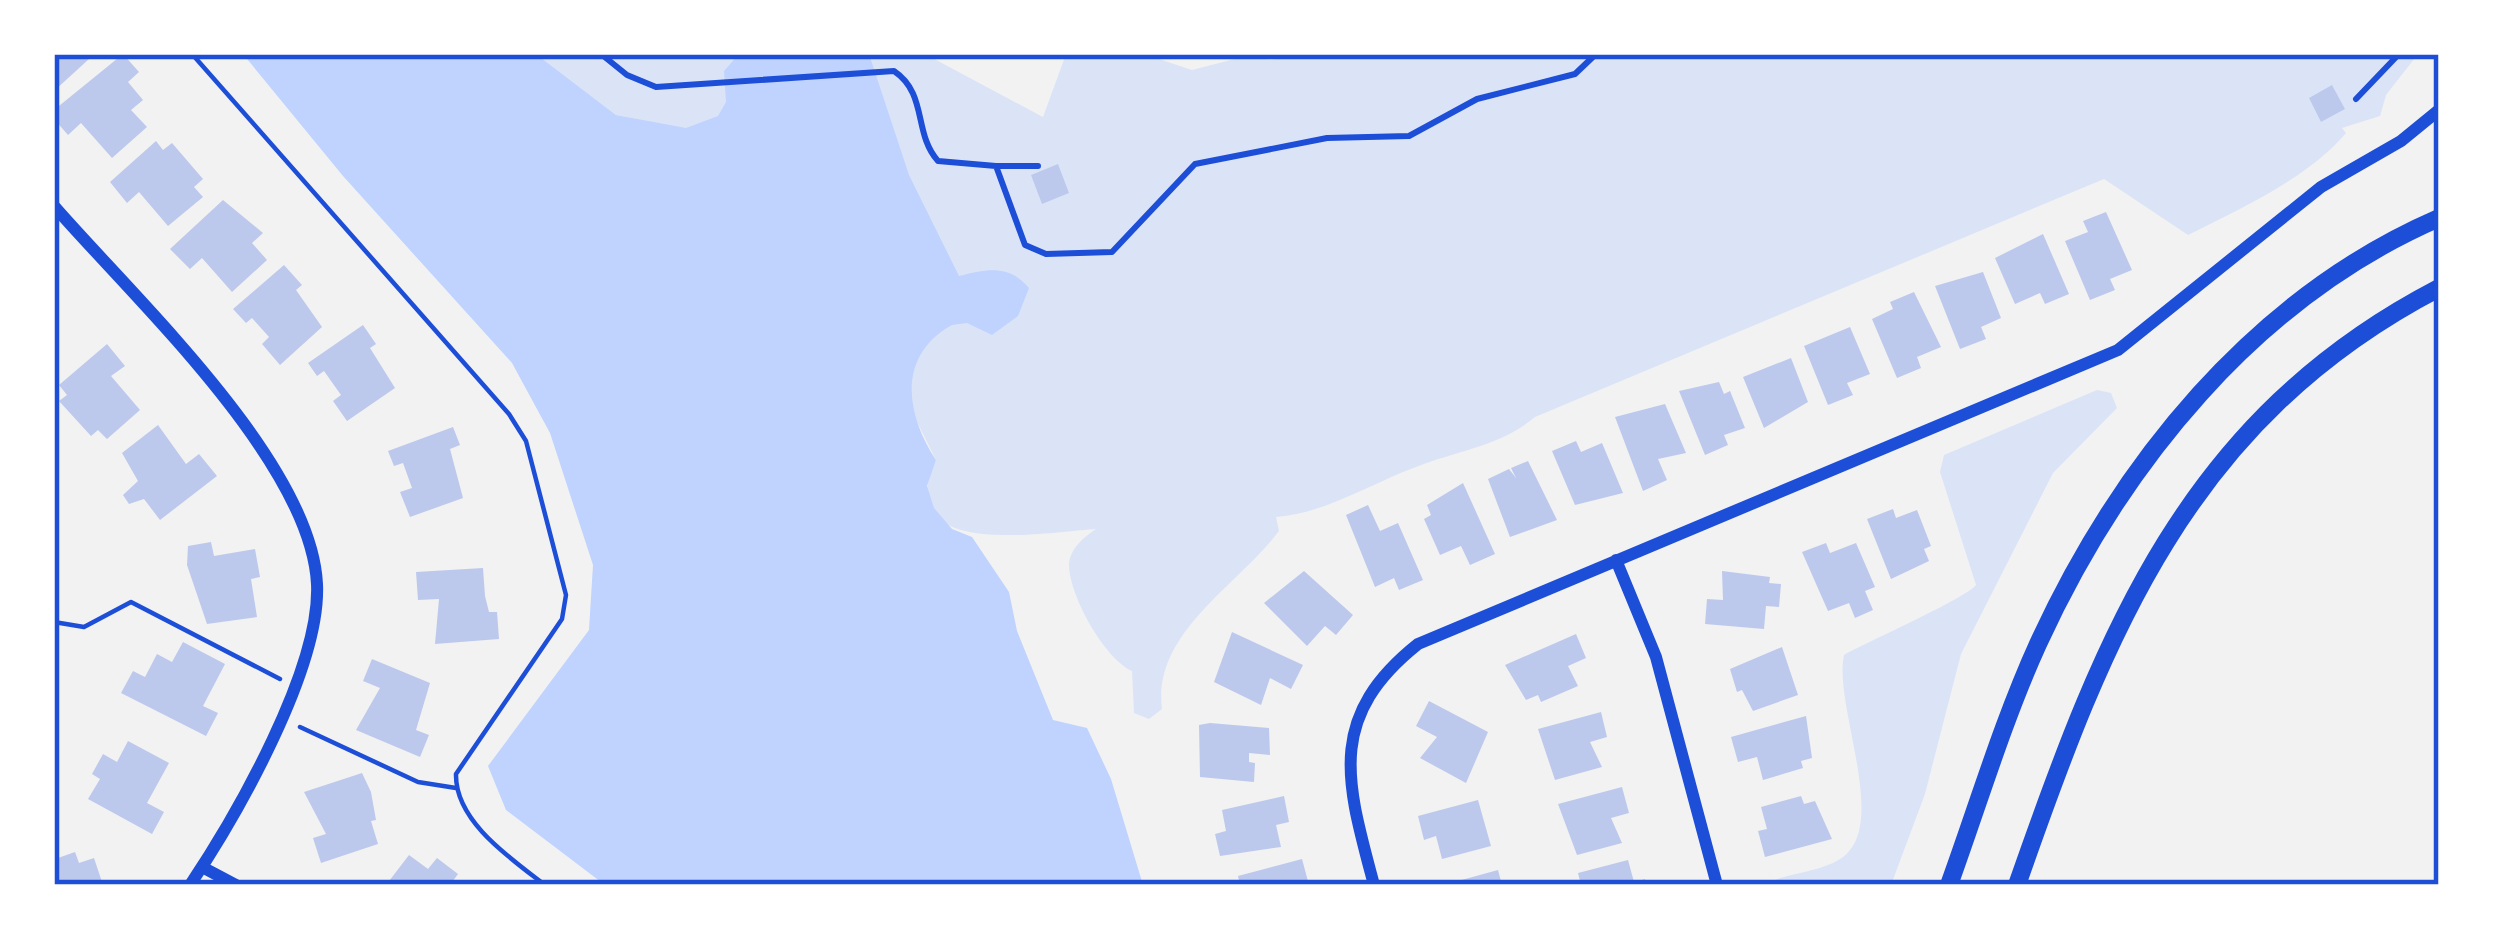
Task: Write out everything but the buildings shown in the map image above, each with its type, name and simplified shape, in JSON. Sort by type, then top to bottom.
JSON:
[{"type":"main road","points":[[1949,885],[2036,649],[2076,564],[2141,463],[2265,331],[2372,254],[2439,218]]},
{"type":"main road","points":[[2017,885],[2102,652],[2150,562],[2190,505],[2225,459],[2317,368],[2439,288]]},
{"type":"street","points":[[1374,885],[1347,756],[1370,693],[1418,644],[2118,350],[2321,187],[2401,141],[2439,110]]},
{"type":"street","points":[[54,206],[218,394],[286,487],[304,523],[316,585],[312,638],[280,718],[190,885]]},
{"type":"street","points":[[1616,560],[1656,657],[1718,885]]},
{"type":"street","points":[[202,867],[236,885]]},
{"type":"lane","points":[[601,54],[640,83],[894,71],[914,87],[926,141],[938,161],[1038,166]]},
{"type":"lane","points":[[996,166],[1025,245],[1046,254],[1100,254],[1118,247],[1195,164],[1327,138],[1409,136],[1477,99],[1575,74],[1596,54]]},
{"type":"lane","points":[[2356,98],[2399,54]]},
{"type":"path","points":[[192,54],[526,440],[566,595],[562,619],[456,774],[456,788],[462,808],[544,885]]},
{"type":"path","points":[[54,622],[84,628],[130,602],[295,687]]},
{"type":"path","points":[[280,718],[418,782],[456,788]]},
{"type":"shaded area","points":[[536,54],[925,54],[1043,117],[1066,54],[1144,54],[1192,70],[1250,55],[1270,60],[1309,54],[2418,54],[2386,95],[2380,116],[2342,128],[2346,133],[2293,178],[2188,235],[2104,179],[1535,417],[1493,442],[1416,467],[1330,504],[1276,517],[1279,531],[1184,634],[1170,657],[1162,709],[1149,719],[1134,713],[1132,671],[1100,641],[1071,579],[1072,554],[1096,529],[979,534],[952,527],[934,514],[927,492],[936,460],[909,406],[686,129],[616,115]]},
{"type":"shaded area","points":[[2097,390],[2111,393],[2117,408],[2053,473],[1961,654],[1925,794],[1891,885],[1763,885],[1834,862],[1856,841],[1861,791],[1846,702],[1844,655],[1976,585],[1940,472],[1944,455]]},
{"type":"water","points":[[243,54],[536,54],[616,115],[686,128],[718,116],[726,102],[724,71],[739,54],[869,54],[909,175],[959,276],[1005,272],[1029,288],[1018,316],[992,335],[967,323],[952,325],[934,338],[914,369],[913,406],[936,460],[927,486],[934,508],[952,529],[972,537],[1009,592],[1017,631],[1053,720],[1087,728],[1111,779],[1143,885],[605,885],[506,810],[488,766],[589,630],[593,565],[550,433],[512,363],[343,176]]}]
